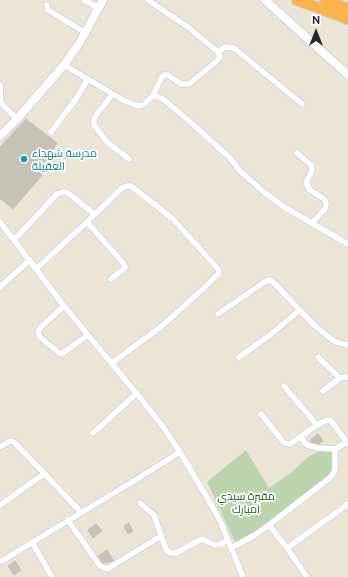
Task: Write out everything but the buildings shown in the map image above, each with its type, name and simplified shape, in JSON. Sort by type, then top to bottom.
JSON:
[{"type":"highway","points":[[296,0],[348,19]]},
{"type":"highway","points":[[325,0],[348,9]]},
{"type":"street","points":[[84,0],[99,8]]},
{"type":"street","points":[[1,134],[17,119],[64,65],[86,33],[103,0]]},
{"type":"street","points":[[64,65],[123,100],[139,106],[145,104],[153,95],[164,75],[168,75],[180,84],[186,85],[218,60],[220,56],[218,52],[188,28],[148,0]]},
{"type":"street","points":[[265,0],[348,75]]},
{"type":"street","points":[[47,5],[48,10],[86,33]]},
{"type":"street","points":[[218,52],[225,47],[234,48],[302,104]]},
{"type":"street","points":[[51,132],[76,99],[88,79]]},
{"type":"street","points":[[0,85],[1,103],[17,119]]},
{"type":"street","points":[[113,94],[97,114],[94,119],[94,125],[107,142],[129,159]]},
{"type":"street","points":[[153,95],[163,99],[188,120],[228,157],[240,171],[265,193],[284,207],[348,244]]},
{"type":"street","points":[[297,153],[311,166],[312,169],[307,180],[307,185],[310,190],[324,199],[326,203],[324,210],[312,223]]},
{"type":"street","points":[[36,269],[122,188],[131,186],[173,219],[218,269],[219,272],[215,278],[162,326],[112,363]]},
{"type":"street","points":[[14,240],[57,194],[63,192],[68,192],[94,214]]},
{"type":"street","points":[[0,222],[64,306],[161,424],[180,452],[212,506],[228,540],[241,576]]},
{"type":"street","points":[[87,222],[125,266],[125,268],[111,279]]},
{"type":"street","points":[[0,287],[30,260]]},
{"type":"street","points":[[218,314],[266,280],[270,280],[331,339],[348,345]]},
{"type":"street","points":[[64,306],[40,328],[38,332],[40,337],[59,353],[63,353],[88,334]]},
{"type":"street","points":[[239,357],[270,335],[300,310]]},
{"type":"street","points":[[318,357],[340,378]]},
{"type":"street","points":[[323,391],[340,378],[348,377]]},
{"type":"street","points":[[284,386],[317,425]]},
{"type":"street","points":[[92,433],[137,393]]},
{"type":"street","points":[[261,414],[284,443],[290,444],[317,425],[327,420],[332,421],[348,442],[335,449],[318,448],[307,445],[300,437]]},
{"type":"street","points":[[0,447],[10,441],[14,442],[81,512]]},
{"type":"street","points":[[231,548],[255,535],[331,477],[335,469],[335,449]]},
{"type":"street","points":[[0,562],[180,452]]},
{"type":"street","points":[[0,505],[44,474]]},
{"type":"street","points":[[140,503],[154,515],[167,551],[171,553],[176,553],[202,539],[215,545],[228,540]]},
{"type":"street","points":[[287,548],[348,504]]},
{"type":"street","points":[[68,520],[100,566],[107,568],[161,536]]},
{"type":"street","points":[[268,525],[287,548],[307,577]]},
{"type":"street","points":[[32,542],[52,577]]},
{"type":"green space","name":"مقبرة سيدي امبارك","points":[[325,449],[336,452],[333,473],[252,535],[235,542],[207,482],[246,450],[269,488],[292,472],[307,458]]},
{"type":"place","name":"مدرسة شهداء العقيلة","points":[[24,159]]}]
